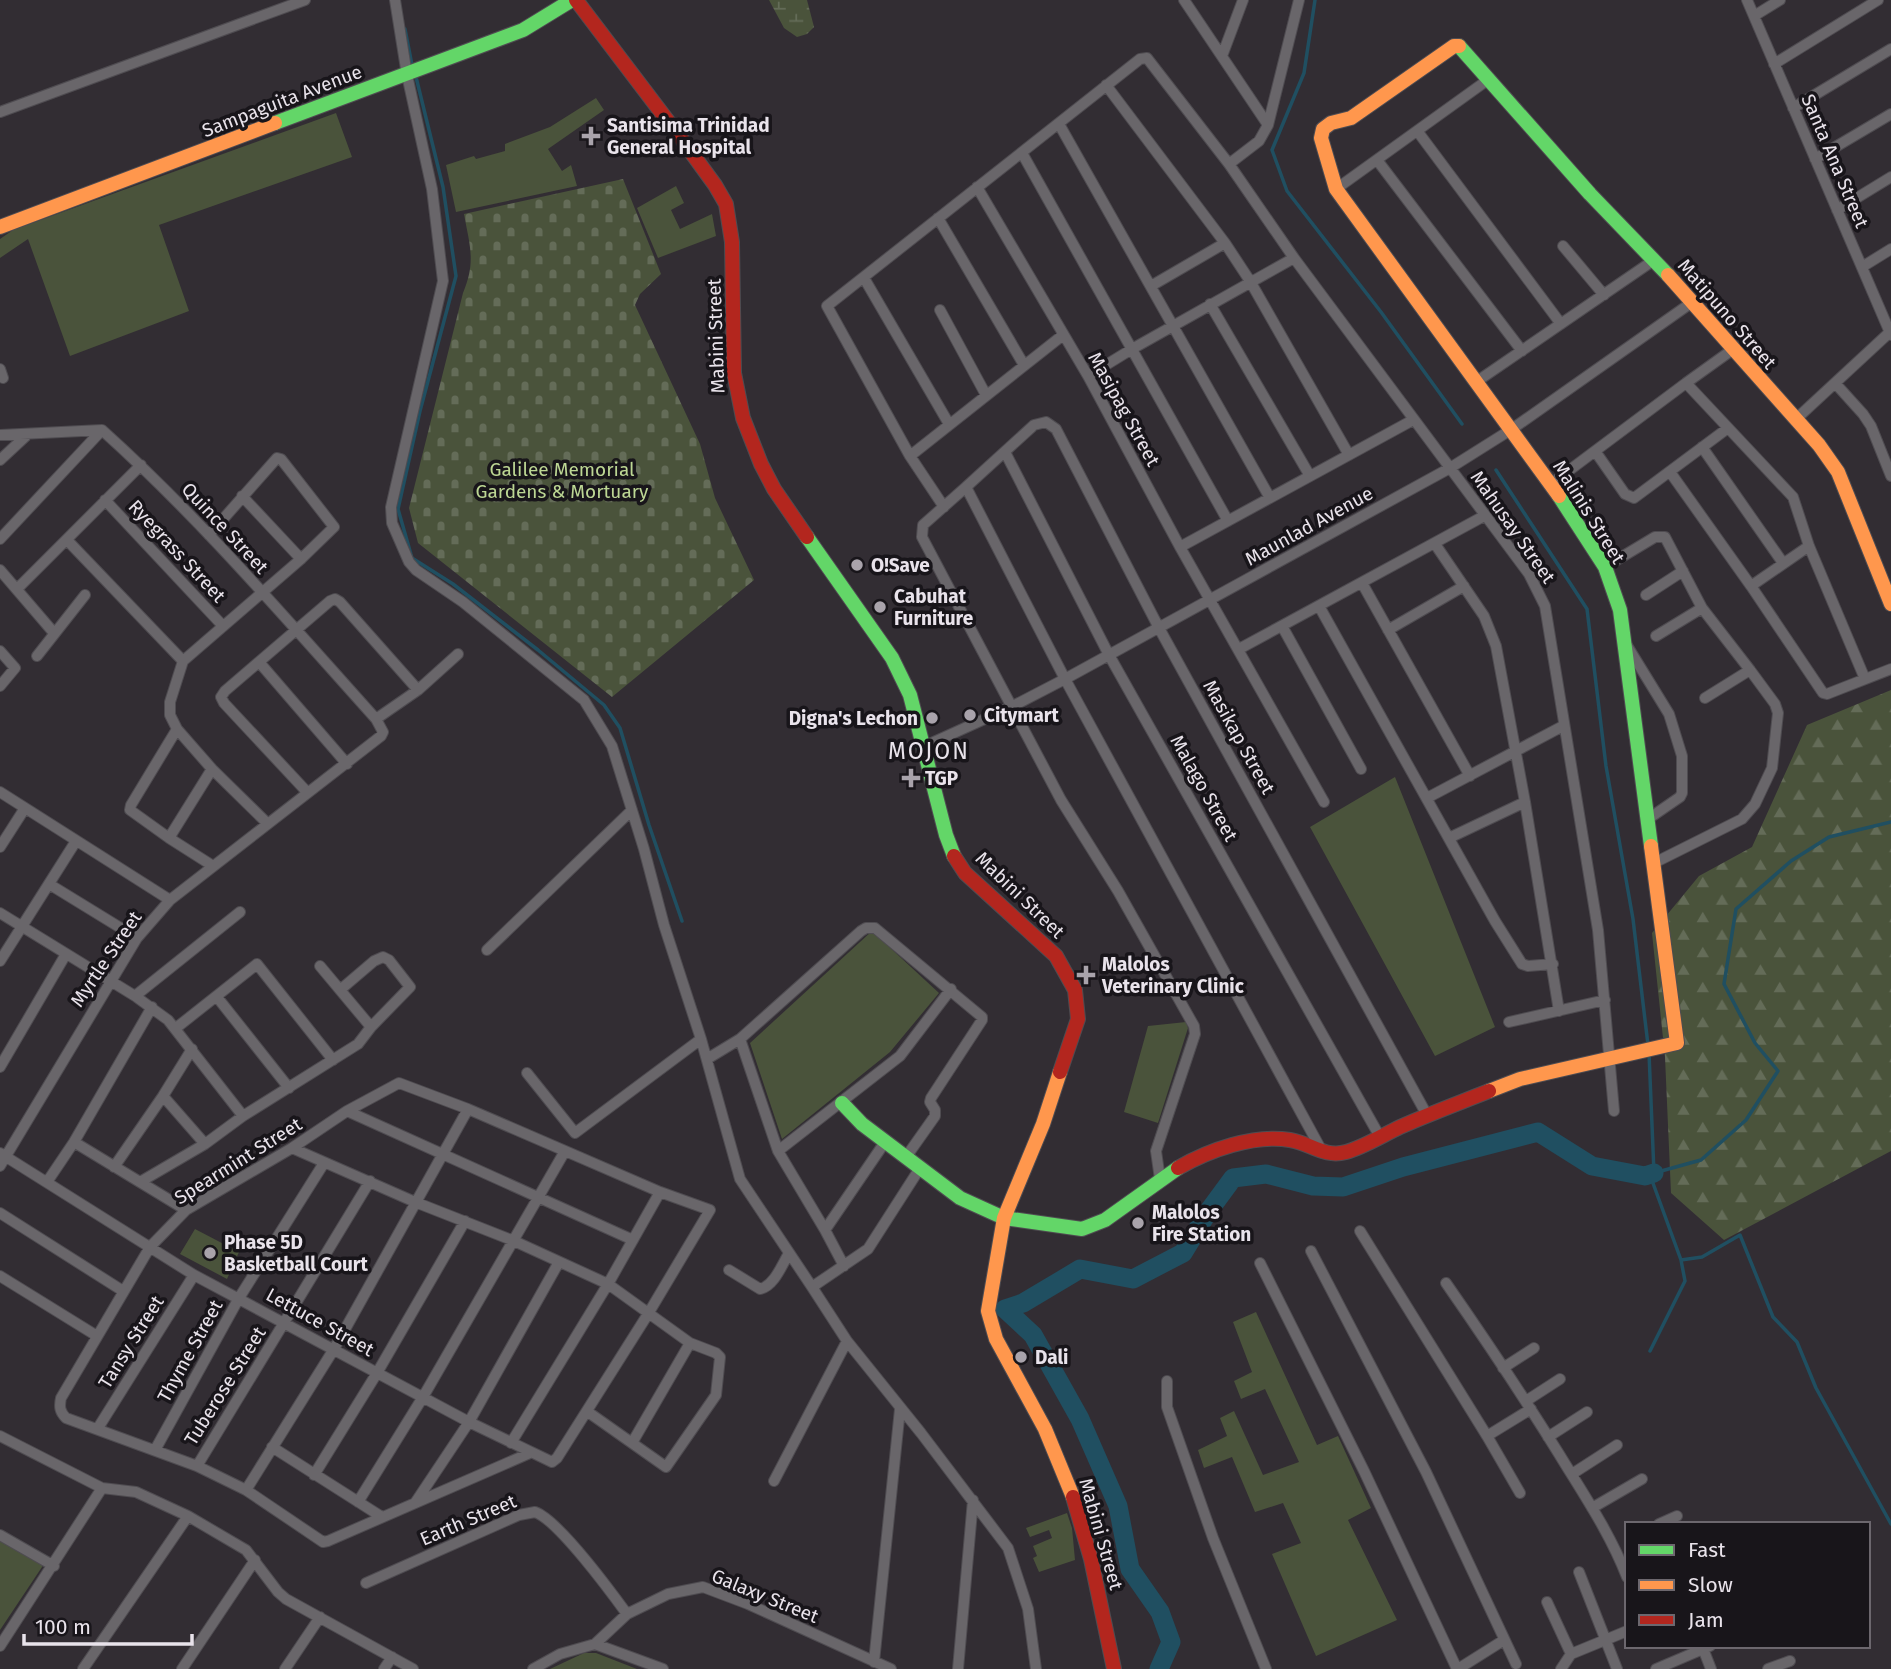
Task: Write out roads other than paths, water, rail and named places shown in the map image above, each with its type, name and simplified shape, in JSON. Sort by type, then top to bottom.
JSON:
[{"type":"street","points":[[0,112],[305,0]]},
{"type":"street","points":[[395,0],[407,75],[432,189],[443,281],[391,507],[392,523],[416,570],[463,602],[584,700],[612,746],[664,925],[701,1039],[740,1179],[847,1341],[973,1500],[1007,1548],[1028,1609],[1037,1669]]},
{"type":"street","name":"Sampaguita Avenue","points":[[0,227],[523,30],[574,0]]},
{"type":"street","name":"Mabini Street","points":[[574,0],[683,140],[722,195],[728,211],[733,242],[732,366],[740,414],[757,460],[774,489],[892,658],[910,695],[946,835],[954,855],[965,873],[1056,956],[1074,990],[1077,1019],[1043,1124],[1004,1218],[988,1300],[990,1324],[1007,1362],[1045,1429],[1076,1503],[1091,1559],[1114,1669]]},
{"type":"street","points":[[1184,0],[1268,125]]},
{"type":"street","points":[[1222,56],[1243,0]]},
{"type":"street","points":[[1229,164],[1259,141],[1268,125],[1299,0]]},
{"type":"street","name":"Santa Ana Street","points":[[1747,0],[1862,267],[1886,310],[1890,334]]},
{"type":"street","points":[[1754,16],[1780,0]]},
{"type":"street","points":[[1774,64],[1878,0]]},
{"type":"street","name":"Matipuno Street","points":[[1336,189],[1321,138],[1323,129],[1331,123],[1351,118],[1454,46],[1459,46],[1819,445],[1838,472],[1891,604]]},
{"type":"street","points":[[1793,108],[1891,48]]},
{"type":"street","name":"Mahusay Street","points":[[1106,85],[1140,58],[1147,58],[1229,164],[1294,258],[1529,574],[1545,606],[1598,930],[1614,1111]]},
{"type":"street","points":[[1336,189],[1489,79]]},
{"type":"street","points":[[944,507],[910,456],[828,310],[829,303],[1106,85],[1225,243],[1250,281],[1349,455]]},
{"type":"street","points":[[1815,159],[1891,114]]},
{"type":"street","points":[[1059,124],[1270,498]]},
{"type":"street","points":[[1418,132],[1561,324]]},
{"type":"street","points":[[1022,153],[1228,521]]},
{"type":"street","points":[[1377,160],[1522,351]]},
{"type":"street","points":[[1837,210],[1891,177]]},
{"type":"street","name":"Masipag Street","points":[[977,187],[1087,376],[1324,802]]},
{"type":"street","name":"Malinis Street","points":[[1336,189],[1550,484],[1605,567],[1620,610],[1678,1041],[1675,1044],[1609,1057]]},
{"type":"street","points":[[938,218],[1024,365]]},
{"type":"street","points":[[1151,286],[1225,243]]},
{"type":"street","points":[[1563,246],[1604,295]]},
{"type":"street","points":[[1862,267],[1891,249]]},
{"type":"street","points":[[1087,376],[1294,258]]},
{"type":"street","points":[[1476,382],[1654,260]]},
{"type":"street","points":[[864,278],[949,424]]},
{"type":"street","name":"Maunlad Avenue","points":[[925,746],[1065,679],[1450,468],[1511,429],[1690,303]]},
{"type":"street","points":[[1210,304],[1310,476]]},
{"type":"street","points":[[940,310],[986,395]]},
{"type":"street","points":[[1795,420],[1890,334]]},
{"type":"street","points":[[910,456],[1063,335]]},
{"type":"street","points":[[1550,484],[1732,350]]},
{"type":"street","points":[[1686,383],[1793,497],[1809,546],[1865,679]]},
{"type":"street","points":[[1835,383],[1871,426],[1891,476]]},
{"type":"street","points":[[1180,547],[1413,420]]},
{"type":"street","name":"Masikap Street","points":[[1005,452],[1034,425],[1046,422],[1056,429],[1160,628],[1427,1115]]},
{"type":"street","points":[[1595,451],[1629,497],[1640,496],[1728,428]]},
{"type":"street","points":[[0,435],[102,430]]},
{"type":"street","points":[[0,539],[102,430]]},
{"type":"street","name":"Quince Street","points":[[102,430],[141,465],[209,536],[376,719],[383,732]]},
{"type":"street","points":[[0,460],[28,434]]},
{"type":"street","points":[[1702,447],[1783,563]]},
{"type":"street","points":[[1005,452],[923,525],[922,537],[1061,800],[1118,891],[1194,1026],[1195,1034],[1156,1151],[1160,1179]]},
{"type":"street","name":"Malago Street","points":[[1005,452],[1109,655],[1380,1137]]},
{"type":"street","points":[[209,536],[277,458],[334,527],[301,559],[183,660],[169,709],[177,729],[212,769],[267,823]]},
{"type":"street","points":[[17,589],[141,465]]},
{"type":"street","points":[[1670,472],[1823,693],[1891,669]]},
{"type":"street","points":[[966,487],[1065,679],[1323,1153]]},
{"type":"street","points":[[242,496],[301,559]]},
{"type":"street","name":"Ryegrass Street","points":[[105,500],[223,626]]},
{"type":"street","points":[[1239,649],[1484,516]]},
{"type":"street","points":[[1605,567],[1655,537],[1665,537],[1702,608],[1775,704],[1778,713],[1772,768],[1755,804],[1742,819],[1654,863]]},
{"type":"street","points":[[67,540],[183,660]]},
{"type":"street","points":[[1435,544],[1484,616],[1496,646],[1559,1011]]},
{"type":"street","points":[[1751,586],[1809,546]]},
{"type":"street","points":[[0,570],[54,633]]},
{"type":"street","points":[[1646,594],[1682,572]]},
{"type":"street","points":[[1362,583],[1470,776]]},
{"type":"street","points":[[1388,630],[1464,586]]},
{"type":"street","points":[[37,656],[85,595]]},
{"type":"street","points":[[307,792],[221,697],[259,662],[335,599],[341,602],[418,690]]},
{"type":"street","points":[[1319,606],[1522,964],[1553,964]]},
{"type":"street","points":[[1656,636],[1702,608]]},
{"type":"street","points":[[1282,626],[1361,769]]},
{"type":"street","points":[[1624,641],[1667,708],[1682,756],[1680,797],[1648,819]]},
{"type":"street","points":[[0,651],[15,668],[0,686]]},
{"type":"street","points":[[376,719],[418,690],[458,654]]},
{"type":"street","points":[[259,662],[348,764]]},
{"type":"street","points":[[1705,698],[1750,670]]},
{"type":"street","points":[[1427,798],[1563,726]]},
{"type":"street","points":[[177,729],[130,810],[213,866]]},
{"type":"street","name":"Myrtle Street","points":[[2,1159],[109,981],[137,938],[170,900],[307,792],[348,764],[383,732]]},
{"type":"street","points":[[169,838],[212,769]]},
{"type":"street","points":[[0,792],[170,900]]},
{"type":"street","points":[[1449,838],[1525,802]]},
{"type":"street","points":[[0,847],[25,808]]},
{"type":"street","points":[[487,950],[632,810]]},
{"type":"street","points":[[0,961],[76,841]]},
{"type":"street","points":[[50,884],[137,938]]},
{"type":"street","points":[[135,996],[240,912]]},
{"type":"street","points":[[0,913],[152,1007],[176,1028],[243,1116]]},
{"type":"street","points":[[706,1059],[740,1039],[866,928],[875,928],[981,1014],[982,1020],[931,1098],[930,1102],[936,1110],[935,1116],[906,1157]]},
{"type":"street","points":[[0,1067],[66,954]]},
{"type":"street","points":[[140,1182],[205,1144],[243,1116],[358,1044],[370,1027],[408,992],[410,987],[389,960],[383,957],[374,961],[340,990]]},
{"type":"street","points":[[176,1028],[257,964],[333,1060]]},
{"type":"street","points":[[320,966],[370,1027]]},
{"type":"street","points":[[778,1152],[900,1056],[951,989]]},
{"type":"street","points":[[217,997],[289,1088]]},
{"type":"street","points":[[1509,1022],[1605,1000]]},
{"type":"street","points":[[47,1182],[74,1142],[152,1007]]},
{"type":"street","points":[[527,1073],[575,1133],[701,1039]]},
{"type":"street","points":[[740,1039],[778,1152],[844,1266]]},
{"type":"street","points":[[114,1167],[163,1096],[191,1049]]},
{"type":"street","points":[[842,1103],[862,1125],[960,1198],[1004,1218],[1074,1230],[1090,1228],[1105,1220],[1160,1179],[1192,1160],[1241,1143],[1292,1140],[1323,1153],[1346,1152],[1427,1115],[1520,1079],[1609,1057]]},
{"type":"street","name":"Spearmint Street","points":[[98,1428],[66,1418],[61,1413],[61,1398],[150,1247],[186,1210],[292,1148],[347,1111],[398,1083],[468,1109]]},
{"type":"street","points":[[163,1096],[205,1144]]},
{"type":"street","points":[[246,1490],[334,1349],[415,1202],[468,1109],[660,1192],[710,1210],[648,1314],[588,1412],[666,1467],[716,1395],[720,1357],[690,1343],[648,1314],[608,1284],[514,1241],[415,1202],[292,1148]]},
{"type":"street","points":[[347,1111],[633,1240]]},
{"type":"street","points":[[74,1142],[186,1210]]},
{"type":"street","points":[[825,1230],[885,1142]]},
{"type":"street","points":[[358,1502],[423,1397],[565,1151]]},
{"type":"street","name":"Lettuce Street","points":[[2,1159],[47,1182],[194,1275],[547,1461],[552,1462],[557,1458],[588,1412]]},
{"type":"street","name":"Thyme Street","points":[[155,1450],[239,1298],[324,1163]]},
{"type":"street","points":[[812,1287],[868,1249],[920,1168]]},
{"type":"street","name":"Tuberose Street","points":[[197,1466],[370,1181]]},
{"type":"street","points":[[511,1443],[608,1284],[660,1192]]},
{"type":"street","points":[[0,1213],[123,1291]]},
{"type":"street","points":[[314,1475],[465,1221]]},
{"type":"street","points":[[1360,1231],[1520,1493]]},
{"type":"street","points":[[1311,1251],[1426,1472],[1516,1664]]},
{"type":"street","points":[[729,1270],[764,1289],[789,1253]]},
{"type":"street","points":[[415,1503],[469,1422],[559,1262]]},
{"type":"street","points":[[1260,1263],[1364,1471],[1458,1669],[1504,1640]]},
{"type":"street","name":"Tansy Street","points":[[98,1428],[194,1275]]},
{"type":"street","points":[[0,1276],[97,1336]]},
{"type":"street","points":[[1446,1283],[1528,1405],[1592,1508],[1617,1542],[1625,1570]]},
{"type":"street","points":[[774,1481],[847,1341]]},
{"type":"street","points":[[632,1443],[690,1343]]},
{"type":"street","points":[[1503,1368],[1534,1348]]},
{"type":"street","points":[[1487,1436],[1560,1379]]},
{"type":"street","points":[[1167,1381],[1167,1407],[1213,1538],[1266,1669]]},
{"type":"street","points":[[874,1662],[900,1409]]},
{"type":"street","points":[[1548,1437],[1587,1412]]},
{"type":"street","points":[[98,1428],[197,1466],[246,1490],[323,1542],[530,1452]]},
{"type":"street","points":[[0,1436],[102,1488],[136,1492],[188,1516],[246,1550],[286,1599],[413,1669]]},
{"type":"street","points":[[1572,1474],[1617,1445]]},
{"type":"street","points":[[272,1447],[382,1517]]},
{"type":"street","points":[[1592,1508],[1642,1479]]},
{"type":"street","points":[[0,1646],[102,1488]]},
{"type":"street","points":[[958,1669],[973,1500]]},
{"type":"street","name":"Earth Street","points":[[366,1583],[519,1515],[535,1512],[547,1519],[601,1579],[627,1614]]},
{"type":"street","points":[[83,1669],[188,1516]]},
{"type":"street","points":[[1664,1522],[1677,1516]]},
{"type":"street","points":[[0,1535],[54,1566]]},
{"type":"street","points":[[182,1669],[255,1560]]},
{"type":"street","points":[[1578,1572],[1617,1669]]},
{"type":"street","name":"Galaxy Street","points":[[595,1644],[627,1614],[668,1594],[703,1587],[748,1604],[891,1669]]},
{"type":"street","points":[[1547,1602],[1571,1654]]},
{"type":"street","points":[[285,1669],[320,1617]]},
{"type":"street","points":[[1561,1669],[1571,1654],[1625,1632]]},
{"type":"street","points":[[533,1669],[560,1654],[595,1644],[663,1669]]},
{"type":"street","points":[[1659,1668],[1703,1648]]},
{"type":"street","points":[[1705,1648],[1711,1669]]},
{"type":"street","points":[[384,1669],[392,1657]]},
{"type":"street","points":[[1768,1669],[1790,1661]]},
{"type":"waterway","points":[[1315,0],[1304,73],[1272,150],[1287,191],[1381,312],[1462,424]]},
{"type":"waterway","points":[[405,29],[412,65]]},
{"type":"waterway","points":[[416,77],[443,187],[456,276],[420,411],[398,509],[412,558],[453,584],[604,705],[620,728],[682,921]]},
{"type":"waterway","points":[[1496,470],[1587,609],[1606,766],[1633,919],[1648,1045]]},
{"type":"waterway","points":[[1649,1053],[1654,1173],[1701,1160],[1746,1120],[1778,1071],[1755,1043],[1724,984],[1736,909],[1791,861],[1829,837],[1891,822]]},
{"type":"waterway","points":[[1159,1669],[1171,1642],[1160,1612],[1130,1569],[1118,1506],[1080,1419],[1033,1335],[1005,1309],[1023,1303],[1080,1269],[1133,1279],[1183,1253],[1233,1178],[1266,1174],[1313,1186],[1343,1187],[1403,1167],[1538,1132],[1592,1166],[1645,1176],[1654,1173]]},
{"type":"waterway","points":[[1650,1175],[1681,1260],[1702,1257],[1740,1235],[1773,1317],[1797,1342],[1816,1388],[1891,1524]]},
{"type":"waterway","points":[[1650,1351],[1685,1281],[1681,1260]]},
{"type":"place","name":"Santisima Trinidad General Hospital","points":[[591,136]]},
{"type":"place","name":"O!Save","points":[[857,565]]},
{"type":"place","name":"Cabuhat Furniture","points":[[880,607]]},
{"type":"place","name":"Citymart","points":[[970,715]]},
{"type":"place","name":"Digna's Lechon","points":[[932,718]]},
{"type":"place","name":"TGP","points":[[911,778]]},
{"type":"place","name":"Malolos Veterinary Clinic","points":[[1086,975]]},
{"type":"place","name":"Malolos Fire Station","points":[[1138,1223]]},
{"type":"place","name":"Phase 5D Basketball Court","points":[[210,1253]]},
{"type":"place","name":"Dali","points":[[1021,1357]]},
{"type":"district","name":"MOJON","points":[[929,751]]},
{"type":"park label","name":"Galilee Memorial Gardens & Mortuary","points":[[562,480]]}]
